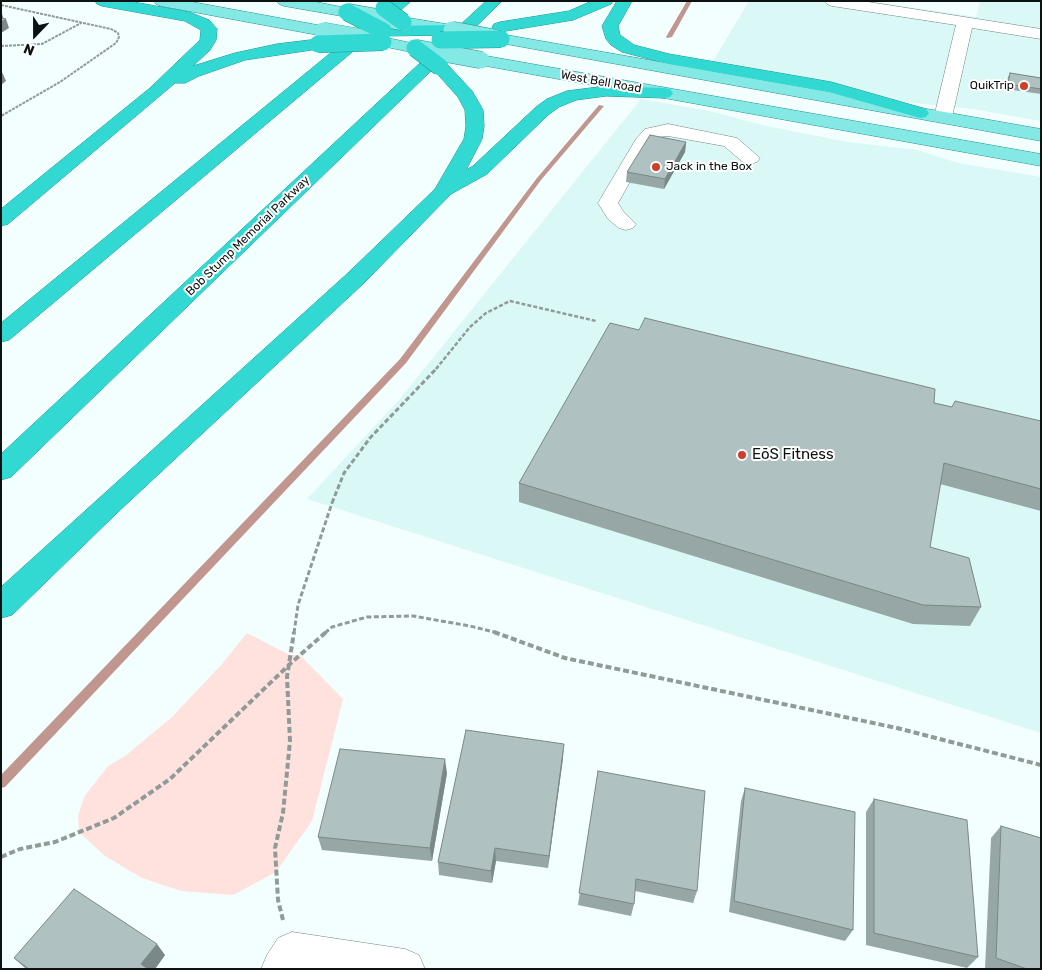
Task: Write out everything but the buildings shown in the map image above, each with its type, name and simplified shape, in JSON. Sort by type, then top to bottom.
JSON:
[{"type":"highway","points":[[1,220],[156,92],[204,48],[208,40],[209,29],[202,23],[189,18],[102,1]]},
{"type":"highway","points":[[377,1],[403,22],[421,30],[446,35],[502,39]]},
{"type":"highway","points":[[1,335],[404,1]]},
{"type":"highway","name":"Bob Stump Memorial Parkway","points":[[1,470],[494,1]]},
{"type":"highway","points":[[409,44],[446,35],[514,26],[573,15],[606,1]]},
{"type":"highway","points":[[625,1],[610,26],[612,36],[617,42],[628,49],[669,59],[831,87],[920,113]]},
{"type":"highway","points":[[347,12],[383,36]]},
{"type":"highway","points":[[156,92],[193,72],[220,62],[262,51],[421,30]]},
{"type":"highway","points":[[446,35],[481,60]]},
{"type":"highway","points":[[409,44],[440,67],[458,85],[474,110],[475,126],[473,139],[443,192]]},
{"type":"highway","points":[[1,606],[108,504],[356,278],[443,192],[480,170],[542,111],[553,103],[573,95],[606,91],[664,93]]},
{"type":"main road","name":"West Bell Road","points":[[161,1],[323,31],[383,36],[409,44],[481,60],[1041,160]]},
{"type":"main road","points":[[284,1],[403,22],[446,35]]},
{"type":"main road","name":"West Bell Road","points":[[502,39],[1041,135]]},
{"type":"main road","points":[[992,152],[1041,154]]},
{"type":"street","points":[[832,1],[1041,34]]},
{"type":"street","points":[[943,117],[965,22]]},
{"type":"street","points":[[626,224],[615,215],[608,203],[643,143],[652,133],[668,130],[730,142],[750,158]]},
{"type":"street","points":[[287,960],[405,969]]},
{"type":"path","points":[[1,5],[111,29],[118,33],[119,37],[116,43],[60,82],[1,116]]},
{"type":"path","points":[[1,46],[42,44],[82,23]]},
{"type":"path","points":[[287,960],[278,900],[275,848],[283,813],[290,741],[288,677],[298,605],[331,505],[344,473],[370,438],[432,374],[470,327],[486,313],[510,301],[596,321]]},
{"type":"path","points":[[1,857],[20,849],[55,842],[114,818],[170,779],[290,664],[332,627],[367,617],[413,616],[470,626],[501,634],[565,658],[897,728],[1041,765]]},
{"type":"shaded area","points":[[749,1],[869,1],[976,17],[980,1],[1041,1],[1041,121],[973,109],[905,102],[829,83],[712,63]]},
{"type":"shaded area","points":[[641,99],[714,112],[766,126],[848,142],[917,150],[958,163],[1041,177],[1041,733],[307,499],[399,400]]},
{"type":"shaded area","points":[[247,633],[290,655],[300,655],[343,699],[312,821],[276,872],[233,895],[181,891],[142,878],[105,856],[79,832],[78,816],[84,797],[108,766],[125,756],[172,717],[221,665]]},
{"type":"waterway","points":[[669,37],[690,1]]},
{"type":"waterway","points":[[1,783],[403,361],[539,179],[601,106]]},
{"type":"place","name":"QuikTrip","points":[[1024,86]]},
{"type":"place","name":"Jack in the Box","points":[[656,167]]},
{"type":"place","name":"EōS Fitness","points":[[742,455]]}]
